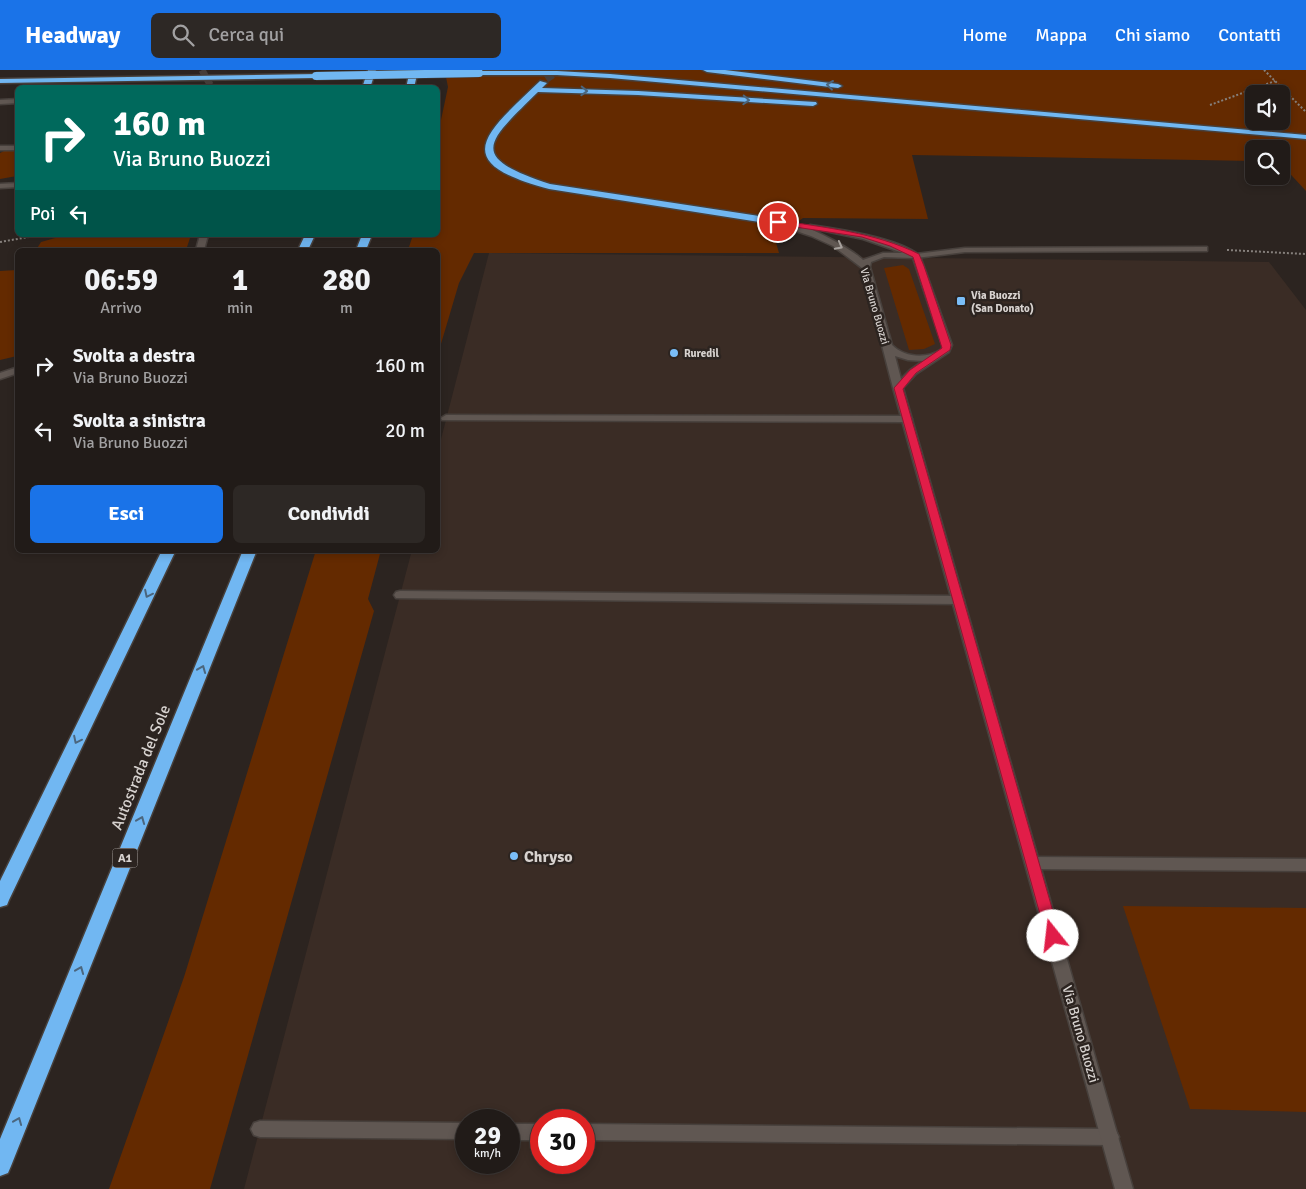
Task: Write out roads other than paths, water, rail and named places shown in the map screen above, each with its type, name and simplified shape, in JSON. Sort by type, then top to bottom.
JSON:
[{"type":"highway","points":[[367,85],[372,70]]},
{"type":"highway","points":[[411,85],[414,70]]},
{"type":"highway","points":[[707,70],[845,87]]},
{"type":"highway","points":[[0,81],[557,73],[610,76],[1306,137]]},
{"type":"highway","points":[[546,79],[503,119],[489,139],[487,152],[492,162],[504,170],[520,178],[549,186],[778,222]]},
{"type":"highway","points":[[864,89],[1105,119]]},
{"type":"highway","points":[[535,90],[602,91],[823,104]]},
{"type":"highway","points":[[852,106],[1105,119]]},
{"type":"highway","points":[[0,900],[168,553]]},
{"type":"highway","name":"Autostrada del Sole","points":[[0,1166],[249,553]]},
{"type":"street","points":[[0,102],[15,102]]},
{"type":"street","points":[[0,148],[15,148]]},
{"type":"street","points":[[0,186],[15,185]]},
{"type":"street","points":[[778,222],[863,235],[893,244],[916,256],[947,345],[943,354],[922,358],[907,357],[891,351],[887,346]]},
{"type":"street","name":"Via Bruno Buozzi","points":[[778,222],[815,234],[842,247],[853,254],[866,267],[898,388],[1124,1189]]},
{"type":"street","points":[[866,267],[867,261],[878,256],[916,256],[965,250],[1204,249]]},
{"type":"street","points":[[898,388],[913,372],[936,356]]},
{"type":"street","points":[[0,376],[15,371]]},
{"type":"street","points":[[446,418],[907,418]]},
{"type":"street","points":[[400,595],[958,600]]},
{"type":"street","points":[[1033,863],[1306,866]]},
{"type":"street","points":[[260,1130],[455,1131]]},
{"type":"street","points":[[595,1132],[1110,1137]]},
{"type":"tunnel","points":[[202,70],[210,85]]},
{"type":"tunnel","points":[[546,79],[559,70]]},
{"type":"place","name":"Via Buozzi (San Donato)","points":[[961,301]]},
{"type":"place","name":"Ruredil","points":[[674,353]]},
{"type":"place","name":"Chryso","points":[[514,856]]}]
